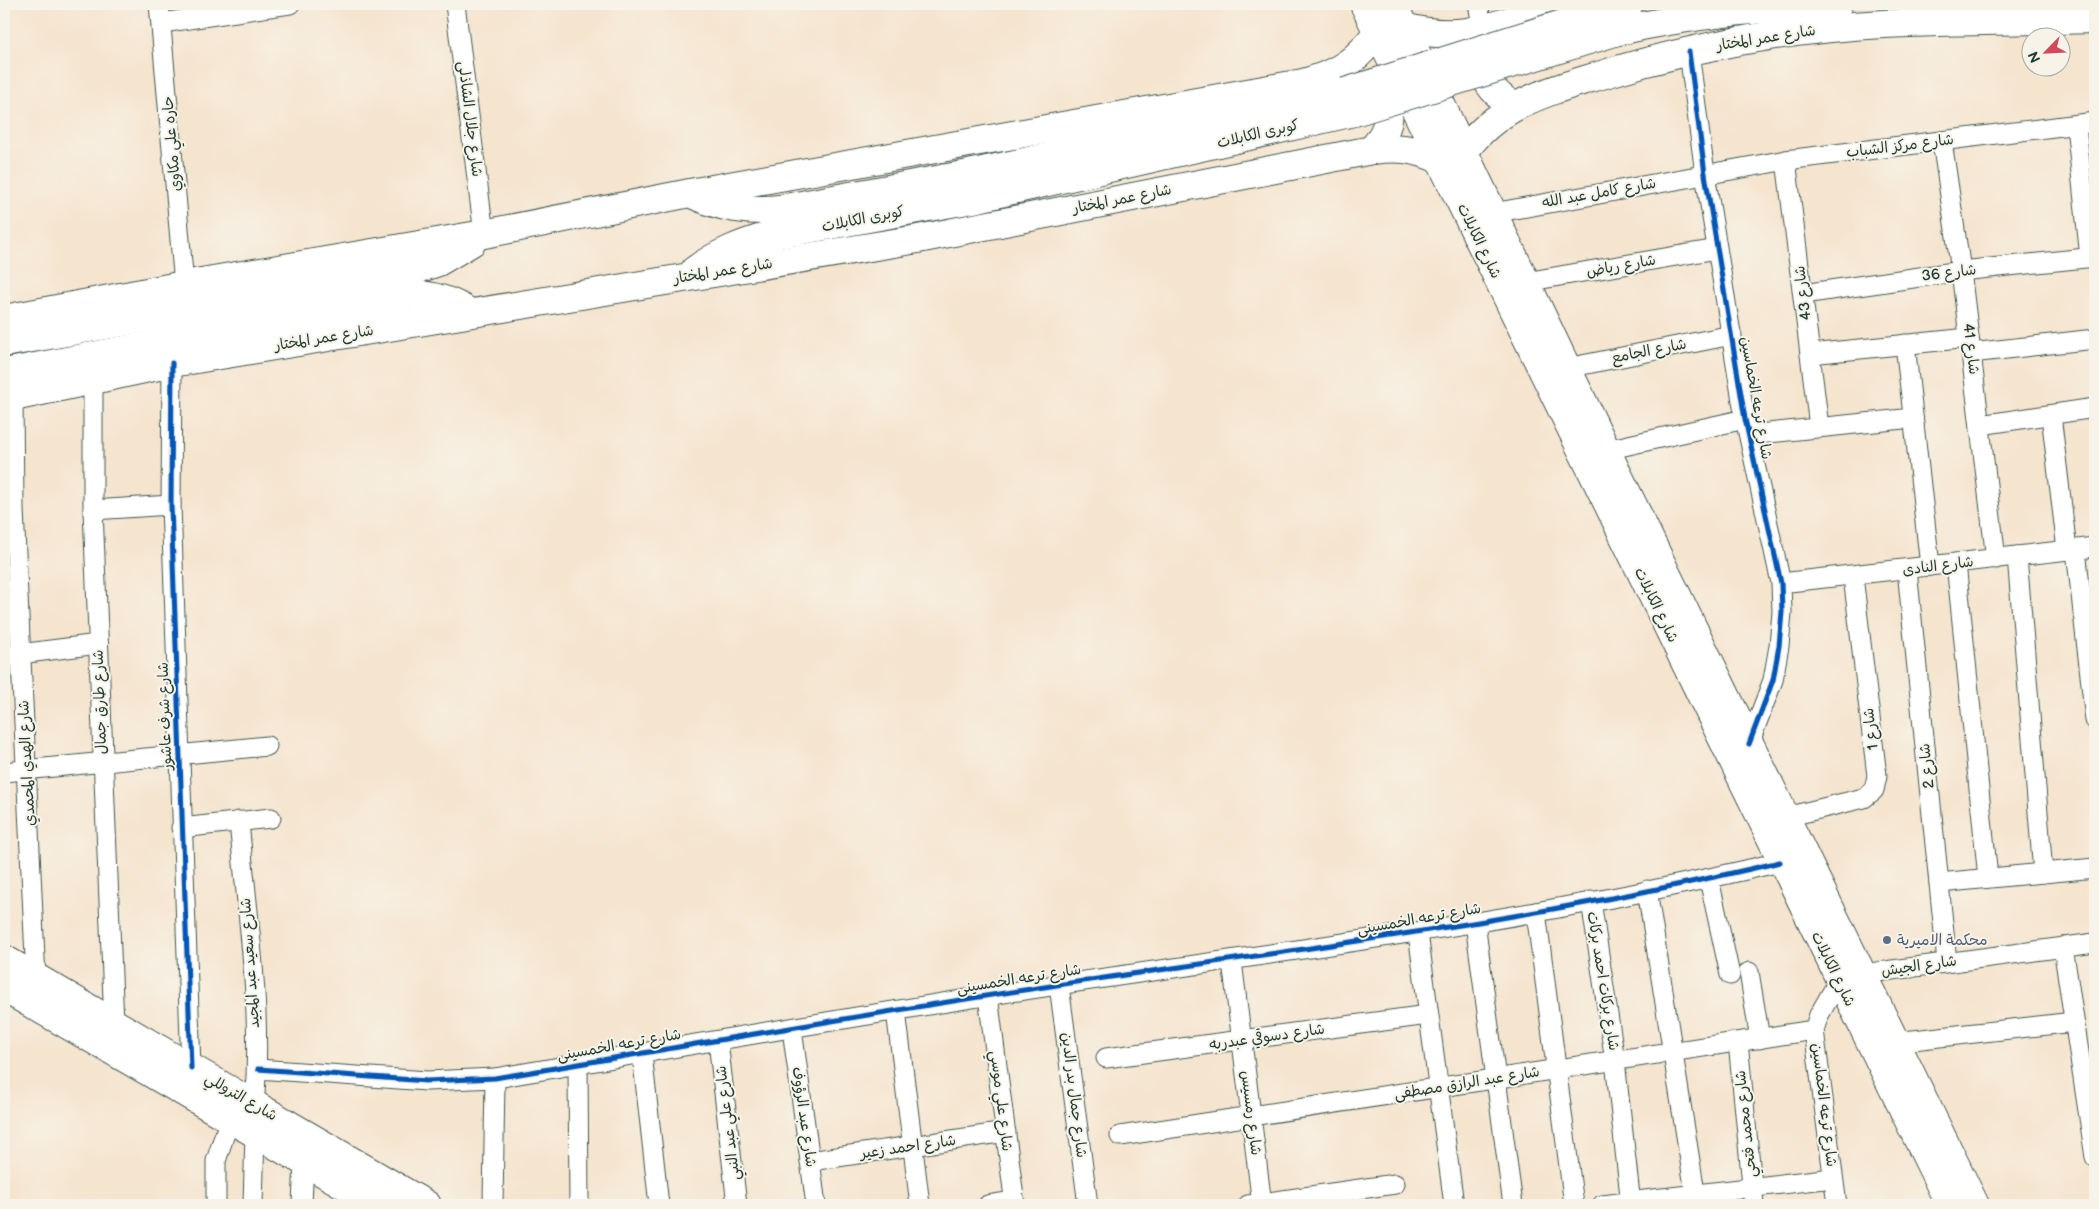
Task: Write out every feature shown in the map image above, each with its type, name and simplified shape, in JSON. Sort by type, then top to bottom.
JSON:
[{"type":"main road","name":"شارع الكابلات","points":[[1364,4],[1392,20],[1452,156],[1780,862],[1850,977],[1895,1042],[1975,1205]]},
{"type":"main road","points":[[1344,93],[1358,55],[1392,20],[1445,34],[1483,30],[1560,4]]},
{"type":"main road","name":"كوبرى الكابلات","points":[[684,278],[717,256],[738,245],[769,236],[973,199],[1619,14],[1671,19],[1732,10],[1838,4]]},
{"type":"main road","name":"شارع عمر المختار","points":[[7,389],[92,380],[172,363],[918,239],[1372,150],[1405,148],[1429,154],[1452,156],[1488,123],[1514,106],[1609,72],[1690,52],[1786,34],[1884,24],[2082,14]]},
{"type":"main road","points":[[1483,30],[1479,53],[1483,75],[1496,93],[1514,106]]},
{"type":"main road","points":[[1344,93],[1353,73],[1371,80],[1384,96],[1389,115],[1385,134],[1372,150]]},
{"type":"main road","name":"كوبرى الكابلات","points":[[484,234],[690,193],[718,205],[734,209],[749,211],[780,209],[969,174],[1344,93]]},
{"type":"main road","name":"شارع الكابلات","points":[[1452,156],[1493,213],[1566,368],[1786,816],[1850,977],[1950,1205]]},
{"type":"main road","points":[[4,319],[184,285],[484,234]]},
{"type":"main road","points":[[4,343],[412,270],[438,262],[462,250],[484,234]]},
{"type":"main road","points":[[7,389],[413,295],[437,297],[449,301],[470,314]]},
{"type":"main road","name":"شارع التروللي","points":[[5,963],[191,1068],[426,1205]]},
{"type":"main road","name":"شارع التروللي","points":[[4,988],[304,1161],[373,1204]]},
{"type":"street","name":"حاره علي مكاوي","points":[[159,4],[184,285]]},
{"type":"street","points":[[162,23],[223,9],[289,4]]},
{"type":"street","name":"شارع جلال الشاذلى","points":[[455,4],[484,234]]},
{"type":"street","points":[[1478,4],[1483,30]]},
{"type":"street","name":"شارع ترعه الخماسين","points":[[1690,52],[1705,174],[1747,427],[1781,583],[1780,638],[1773,680],[1749,744]]},
{"type":"street","name":"شارع مركز الشباب","points":[[1705,174],[1786,160],[2095,122]]},
{"type":"street","points":[[2076,124],[2090,201],[2093,257]]},
{"type":"street","name":"شارع 41","points":[[1942,141],[1961,271],[1996,558]]},
{"type":"street","name":"شارع 43","points":[[1786,160],[1819,427]]},
{"type":"street","name":"شارع كامل عبد الله","points":[[1493,213],[1705,174]]},
{"type":"street","name":"شارع رياض","points":[[1526,282],[1717,249]]},
{"type":"street","name":"شارع 36","points":[[1803,294],[1961,271],[2093,257]]},
{"type":"street","name":"شارع الجامع","points":[[1566,368],[1732,335]]},
{"type":"street","points":[[1810,354],[1905,344],[1970,345],[2095,339]]},
{"type":"street","points":[[1905,344],[1930,566]]},
{"type":"street","name":"شارع شرف عاشور","points":[[172,363],[171,505],[191,1068]]},
{"type":"street","name":"شارع طارق جمال","points":[[92,380],[92,510],[114,1024]]},
{"type":"street","name":"شارع الهدي المحمدي","points":[[7,389],[13,655],[27,770],[36,979]]},
{"type":"street","points":[[1980,425],[2095,408]]},
{"type":"street","points":[[2051,414],[2095,720]]},
{"type":"street","points":[[1606,450],[1747,427],[1819,427],[1913,418]]},
{"type":"street","points":[[92,510],[171,505]]},
{"type":"street","name":"شارع النادى","points":[[1781,583],[2095,547]]},
{"type":"street","points":[[2017,556],[2043,873]]},
{"type":"street","points":[[1956,563],[1988,878]]},
{"type":"street","name":"شارع 2","points":[[1906,570],[1947,962]]},
{"type":"street","name":"شارع 1","points":[[1786,816],[1864,798],[1874,790],[1877,776],[1853,576]]},
{"type":"street","points":[[13,655],[98,644]]},
{"type":"street","points":[[4,772],[266,746]]},
{"type":"street","points":[[181,828],[272,818]]},
{"type":"street","name":"شارع سعيد عبد المجيد","points":[[239,821],[258,1070],[254,1106]]},
{"type":"street","name":"شارع ترعه الخمسينى","points":[[258,1070],[427,1081],[495,1078],[988,996],[1418,933],[1709,879],[1780,862]]},
{"type":"street","points":[[1940,883],[2095,868]]},
{"type":"street","points":[[1709,879],[1730,975]]},
{"type":"street","points":[[1647,890],[1697,1200]]},
{"type":"street","name":"شارع بركات احمد بركات","points":[[1591,901],[1615,1061],[1631,1204]]},
{"type":"street","points":[[1536,912],[1558,1069],[1574,1205]]},
{"type":"street","points":[[1476,923],[1513,1205]]},
{"type":"street","points":[[1418,933],[1454,1205]]},
{"type":"street","name":"شارع الجيش","points":[[1850,977],[1947,962],[2095,944]]},
{"type":"street","points":[[2063,948],[2095,1157]]},
{"type":"street","name":"شارع رمسيس","points":[[1232,961],[1251,1116],[1257,1205]]},
{"type":"street","points":[[1749,972],[1760,1039]]},
{"type":"street","name":"شارع ترعه الخماسين","points":[[1837,1205],[1814,1030],[1819,1015],[1850,977]]},
{"type":"street","name":"شارع جمال بدر الدين","points":[[1059,985],[1088,1205]]},
{"type":"street","name":"شارع علي موسي","points":[[988,996],[1015,1203]]},
{"type":"street","points":[[896,1011],[920,1205]]},
{"type":"street","name":"شارع دسوقي عبدربه","points":[[1106,1058],[1428,1015]]},
{"type":"street","points":[[1895,1042],[2074,1022]]},
{"type":"street","name":"شارع عبد الرؤوف","points":[[792,1028],[816,1205]]},
{"type":"street","name":"شارع عبد الرازق مصطفى","points":[[1120,1136],[1814,1030]]},
{"type":"street","name":"شارع علي عبد النبي","points":[[718,1041],[737,1205]]},
{"type":"street","name":"شارع محمد فتحي","points":[[1738,1042],[1753,1196]]},
{"type":"street","points":[[642,1054],[659,1205]]},
{"type":"street","points":[[578,1065],[579,1205]]},
{"type":"street","points":[[493,1205],[495,1078]]},
{"type":"street","points":[[216,1205],[216,1161],[230,1118]]},
{"type":"street","name":"شارع احمد زعير","points":[[810,1161],[1006,1132]]},
{"type":"street","points":[[253,1205],[255,1133]]},
{"type":"street","points":[[302,1205],[304,1161]]},
{"type":"street","points":[[1602,1205],[1753,1196],[1833,1178]]},
{"type":"street","points":[[1257,1205],[1394,1184]]},
{"type":"street","points":[[988,1205],[1015,1203]]},
{"type":"cycle path","points":[[1689,52],[1705,174],[1745,419],[1781,583],[1782,612],[1773,680],[1749,744]]},
{"type":"cycle path","points":[[172,363],[171,505],[191,1068]]},
{"type":"cycle path","points":[[258,1069],[427,1081],[495,1078],[987,996],[1510,916],[1601,900],[1780,862]]},
{"type":"place","name":"محكمة الاميرية","points":[[1887,940]]}]
